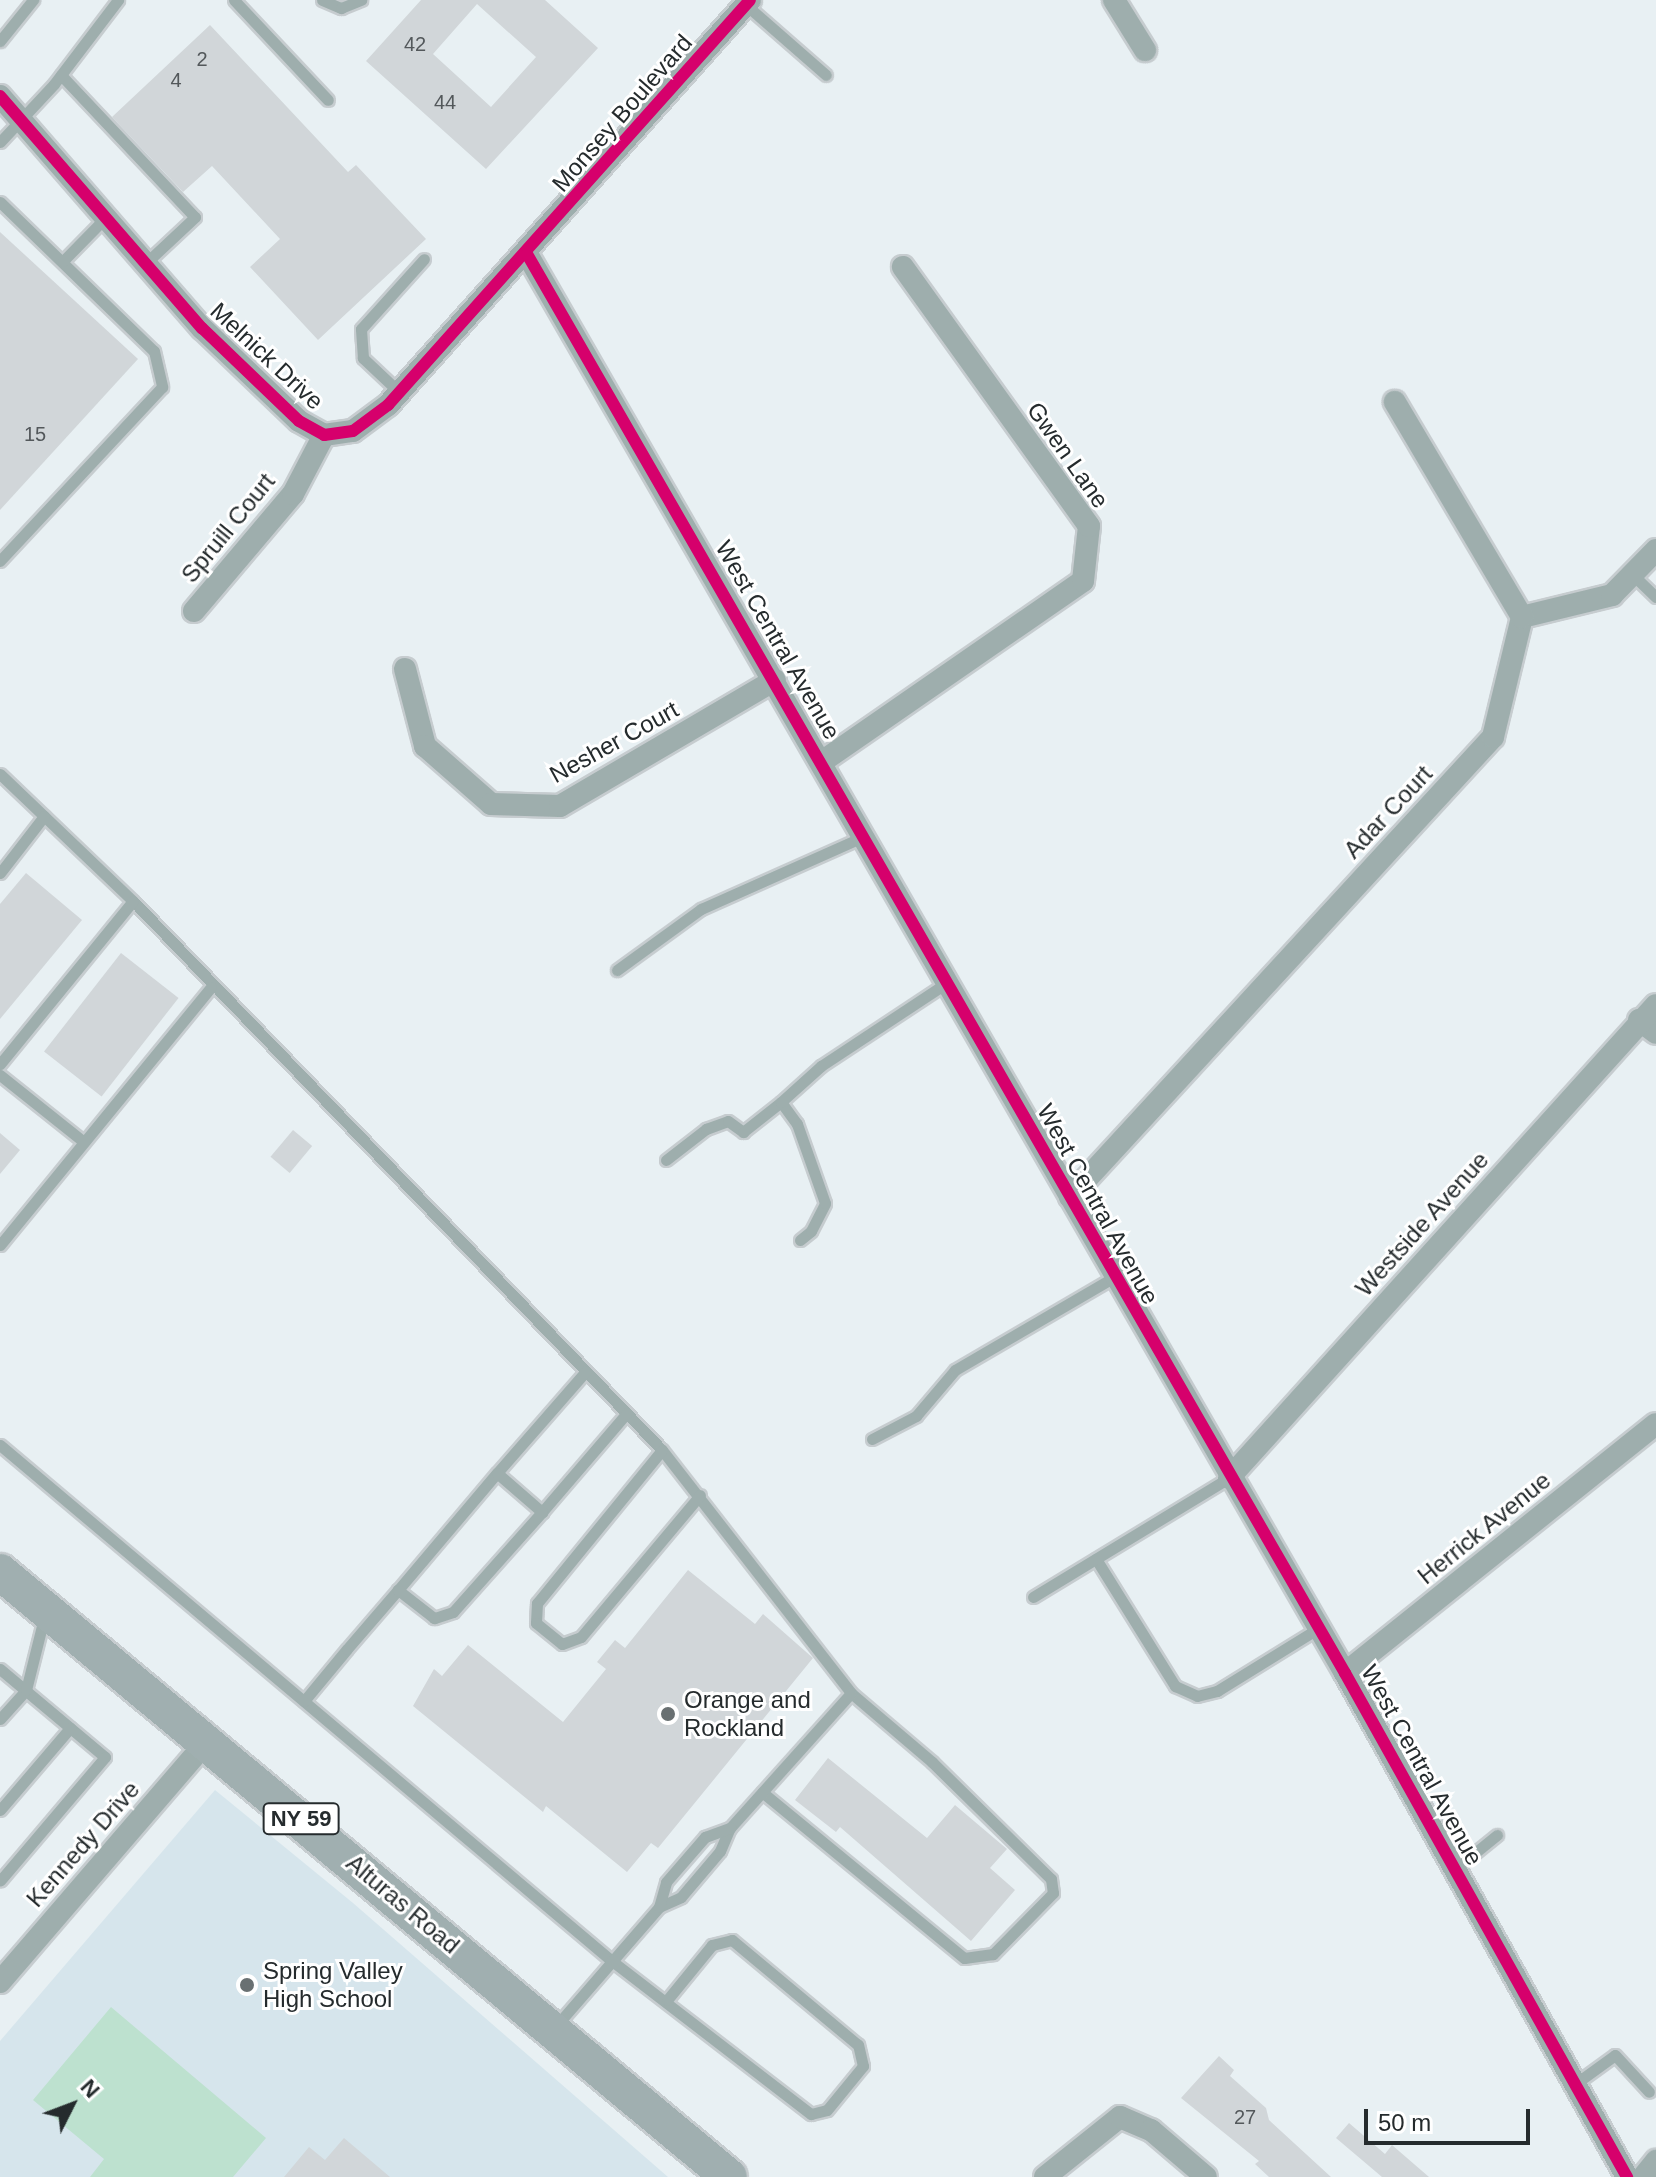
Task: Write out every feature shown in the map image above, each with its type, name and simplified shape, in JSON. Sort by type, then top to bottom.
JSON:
[{"type":"main road","name":"Alturas Road","points":[[0,1572],[729,2177]]},
{"type":"street","points":[[1114,0],[1145,50]]},
{"type":"street","name":"Monsey Boulevard","points":[[527,254],[748,3]]},
{"type":"street","name":"Melnick Drive","points":[[0,96],[202,328],[299,421],[324,435],[353,431],[399,392],[527,254]]},
{"type":"street","name":"West Central Avenue","points":[[527,254],[823,761],[1229,1478],[1345,1673],[1627,2177]]},
{"type":"street","name":"Gwen Lane","points":[[823,761],[1083,581],[1089,526],[903,267]]},
{"type":"street","points":[[1395,402],[1522,617],[1612,595],[1656,550]]},
{"type":"street","name":"Spruill Court","points":[[194,611],[293,494],[324,435]]},
{"type":"street","name":"Adar Court","points":[[1070,1197],[1493,737],[1522,617]]},
{"type":"street","name":"Nesher Court","points":[[405,669],[425,746],[491,804],[560,806],[775,680]]},
{"type":"street","name":"Westside Avenue","points":[[1229,1478],[1650,1020]]},
{"type":"street","name":"Herrick Avenue","points":[[1345,1673],[1656,1424]]},
{"type":"street","name":"Kennedy Drive","points":[[0,1982],[207,1741]]},
{"type":"street","points":[[1045,2177],[1120,2117],[1151,2130],[1206,2177]]},
{"type":"street","points":[[1643,2177],[1656,2161]]},
{"type":"lane","points":[[0,41],[33,0]]},
{"type":"lane","points":[[0,142],[61,75],[118,0]]},
{"type":"lane","points":[[234,0],[328,100]]},
{"type":"lane","points":[[322,0],[341,8],[361,0]]},
{"type":"lane","points":[[748,3],[826,75]]},
{"type":"lane","points":[[61,75],[195,217],[146,263]]},
{"type":"lane","points":[[0,202],[154,351],[162,387],[0,561]]},
{"type":"lane","points":[[63,261],[107,216]]},
{"type":"lane","points":[[399,392],[363,358],[361,329],[424,259]]},
{"type":"lane","points":[[1632,574],[1656,597]]},
{"type":"lane","points":[[0,774],[133,901],[211,987],[662,1450],[851,1693],[932,1762],[1051,1879],[1053,1893],[993,1954],[964,1958],[762,1792]]},
{"type":"lane","points":[[0,873],[44,816]]},
{"type":"lane","points":[[617,970],[701,909],[865,836]]},
{"type":"lane","points":[[0,1064],[133,901]]},
{"type":"lane","points":[[666,1160],[706,1129],[728,1121],[743,1132],[821,1066],[948,982]]},
{"type":"lane","points":[[0,1245],[211,987]]},
{"type":"lane","points":[[0,1075],[84,1142]]},
{"type":"lane","points":[[781,1102],[797,1124],[825,1203],[800,1240]]},
{"type":"lane","points":[[872,1439],[916,1416],[955,1370],[1114,1277]]},
{"type":"lane","points":[[304,1701],[586,1371]]},
{"type":"lane","points":[[398,1590],[434,1618],[453,1612],[627,1413]]},
{"type":"lane","points":[[0,1445],[612,1961],[667,2000],[811,2114],[827,2110],[863,2066],[858,2045],[732,1940],[712,1945],[667,2000]]},
{"type":"lane","points":[[662,1450],[537,1603],[536,1623],[562,1644],[581,1637],[700,1495]]},
{"type":"lane","points":[[497,1473],[542,1512]]},
{"type":"lane","points":[[1033,1597],[1229,1478]]},
{"type":"lane","points":[[1096,1559],[1175,1686],[1197,1696],[1217,1691],[1319,1628]]},
{"type":"lane","points":[[0,1719],[26,1690],[46,1610]]},
{"type":"lane","points":[[0,1669],[105,1757],[0,1881]]},
{"type":"lane","points":[[553,2029],[659,1907],[681,1897],[720,1851],[730,1828],[851,1693]]},
{"type":"lane","points":[[0,1810],[70,1728]]},
{"type":"lane","points":[[659,1907],[666,1882],[705,1837],[730,1828]]},
{"type":"lane","points":[[1455,1869],[1497,1835]]},
{"type":"lane","points":[[1575,2084],[1615,2055],[1649,2092]]},
{"type":"shaded area","name":"Spring Valley High School","points":[[215,1790],[353,1903],[668,2177],[0,2177],[0,2041]]},
{"type":"green space","points":[[111,2007],[266,2138],[233,2177],[90,2177],[104,2159],[33,2100]]},
{"type":"building","points":[[421,0],[545,0],[598,48],[486,169],[366,61]],"holes":[[[477,4],[536,57],[491,107],[433,54]]]},
{"type":"building","points":[[210,25],[348,172],[356,165],[426,239],[318,340],[250,267],[280,239],[212,166],[183,192],[112,117]]},
{"type":"building","points":[[0,232],[138,359],[0,510]]},
{"type":"building","points":[[26,873],[82,920],[0,1019],[0,904]]},
{"type":"building","points":[[121,953],[179,998],[102,1096],[44,1052]]},
{"type":"building","points":[[293,1130],[312,1146],[290,1173],[271,1157]]},
{"type":"building","points":[[0,1133],[20,1150],[0,1174]]},
{"type":"building","name":"Orange and Rockland","points":[[688,1570],[755,1624],[763,1614],[813,1658],[658,1848],[651,1843],[627,1872],[546,1806],[543,1812],[413,1706],[434,1669],[442,1676],[468,1645],[563,1722],[606,1669],[597,1662],[615,1640],[625,1648]]},
{"type":"building","points":[[828,1758],[927,1838],[955,1805],[1007,1849],[990,1868],[1015,1890],[971,1941],[840,1827],[836,1832],[795,1800]]},
{"type":"building","points":[[1219,2056],[1234,2070],[1230,2076],[1266,2108],[1269,2120],[1331,2177],[1269,2177],[1255,2164],[1259,2161],[1181,2098]]},
{"type":"building","points":[[1349,2123],[1385,2154],[1392,2145],[1429,2177],[1382,2177],[1336,2138]]},
{"type":"building","points":[[344,2138],[390,2177],[284,2177],[309,2147],[325,2160]]},
{"type":"cycle path","points":[[0,96],[202,328],[299,421],[324,435],[353,431],[388,405],[750,0]]},
{"type":"cycle path","points":[[527,254],[1345,1673],[1627,2177]]},
{"type":"place","name":"Orange and Rockland","points":[[668,1714]]},
{"type":"place","name":"Spring Valley High School","points":[[247,1985]]}]
